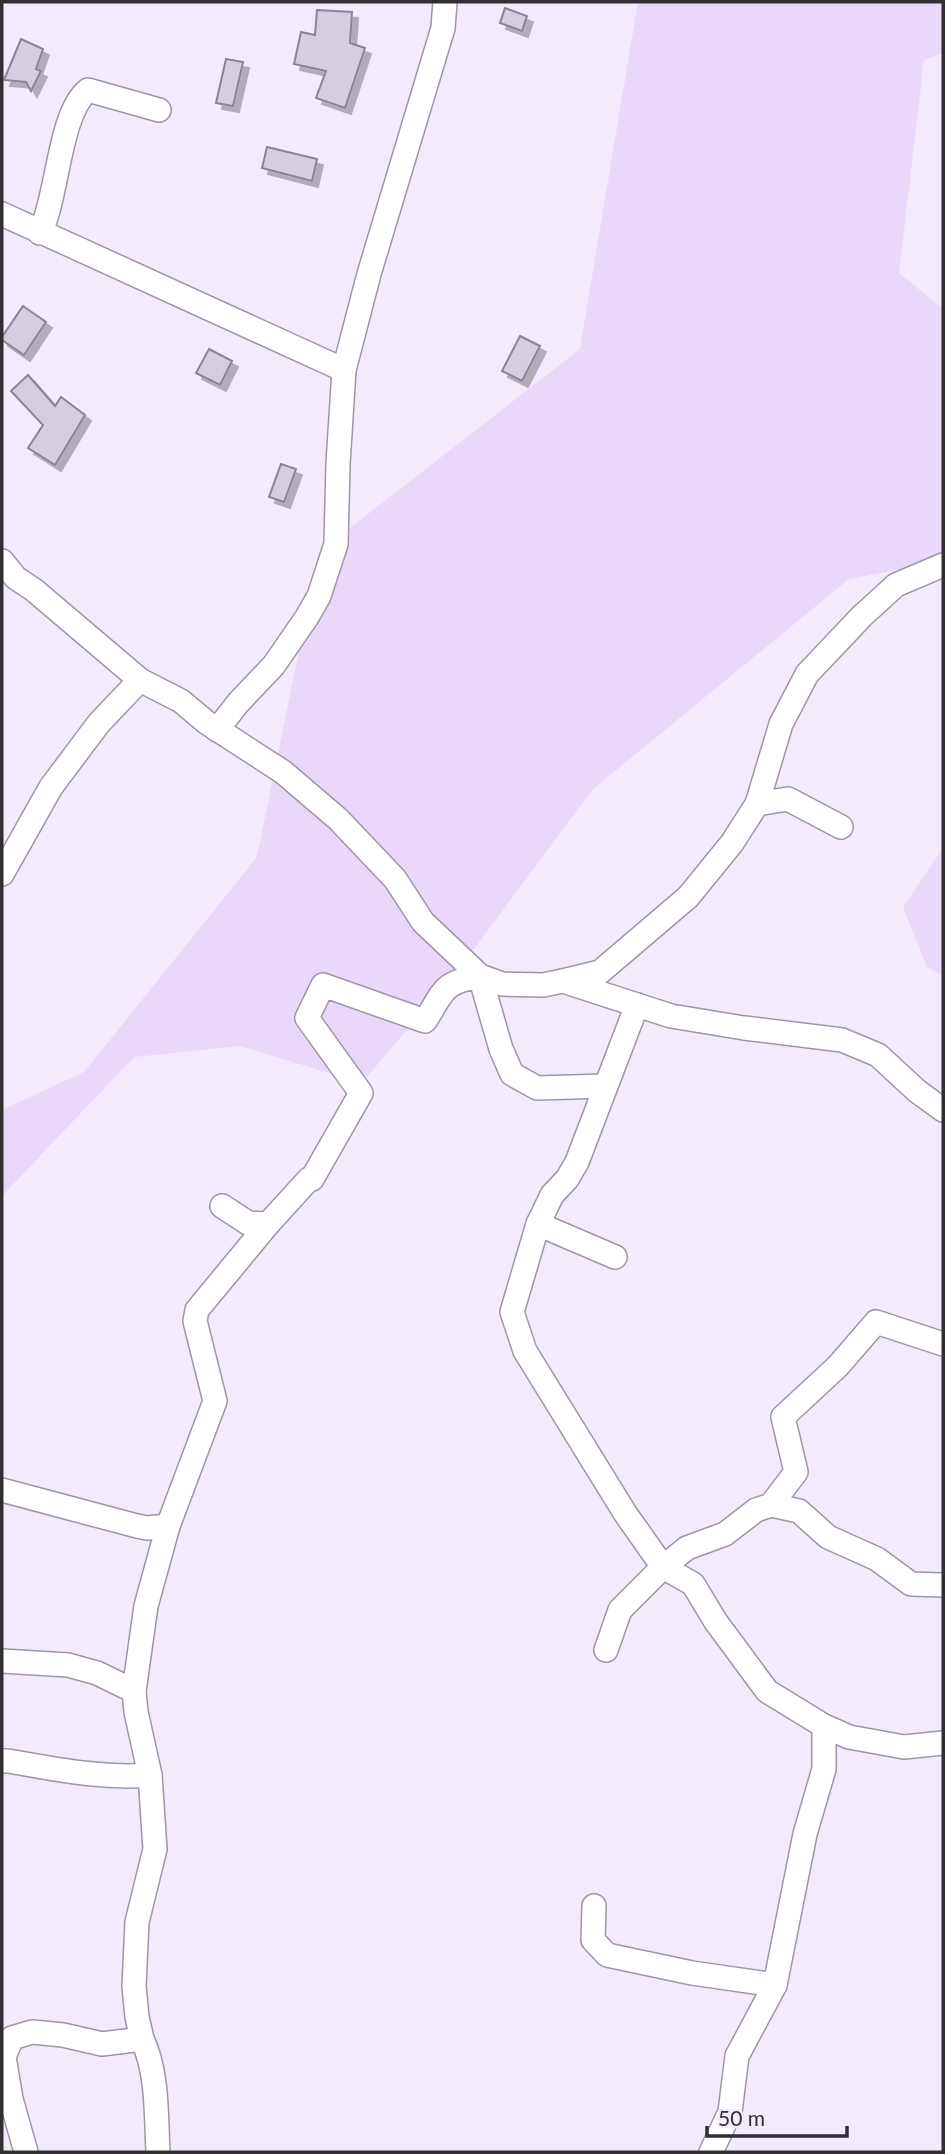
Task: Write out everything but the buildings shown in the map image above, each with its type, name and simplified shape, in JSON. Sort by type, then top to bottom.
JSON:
[{"type":"street","points":[[217,730],[274,665],[319,596],[336,544],[344,370],[369,274],[443,28],[445,2]]},
{"type":"street","points":[[40,232],[68,126],[80,96],[88,90],[159,110]]},
{"type":"street","points":[[2,215],[344,370]]},
{"type":"street","points":[[2,561],[16,578],[34,590],[140,680],[181,701],[217,730],[283,772],[338,819],[395,879],[423,922],[480,976],[502,984],[543,985],[600,972],[688,897],[732,843],[757,804],[781,724],[807,674],[862,616],[896,585],[943,565]]},
{"type":"street","points":[[2,874],[51,787],[99,723],[140,680]]},
{"type":"street","points":[[757,804],[788,799],[841,827]]},
{"type":"street","points":[[480,976],[500,1049],[512,1074],[537,1087],[606,1087]]},
{"type":"street","points":[[158,2152],[154,2090],[137,2017],[134,1986],[137,1922],[155,1849],[150,1776],[134,1691],[146,1606],[168,1526],[215,1401],[195,1321],[197,1310],[268,1224],[309,1179],[312,1179],[361,1094],[307,1018],[323,985],[425,1021],[447,986],[456,981],[480,976]]},
{"type":"street","points":[[563,981],[671,1016],[842,1040],[878,1055],[917,1091],[943,1110]]},
{"type":"street","points":[[636,1005],[578,1162],[552,1195],[538,1224],[512,1312],[525,1351],[625,1513],[663,1567],[693,1584],[716,1622],[767,1691],[824,1726],[849,1737],[904,1748],[943,1743]]},
{"type":"street","points":[[222,1206],[248,1223],[268,1224]]},
{"type":"street","points":[[538,1224],[615,1257]]},
{"type":"street","points":[[771,1505],[796,1472],[783,1417],[838,1366],[876,1322],[943,1345]]},
{"type":"street","points":[[2,1490],[137,1526],[168,1526]]},
{"type":"street","points":[[606,1650],[621,1610],[663,1567],[687,1548],[725,1534],[756,1510],[771,1505],[799,1511],[828,1537],[877,1559],[911,1584],[943,1585]]},
{"type":"street","points":[[2,1661],[68,1665],[97,1673],[134,1691]]},
{"type":"street","points":[[711,2152],[730,2112],[737,2056],[775,1985],[805,1834],[824,1769],[824,1726]]},
{"type":"street","points":[[2,1761],[80,1773],[150,1776]]},
{"type":"street","points":[[594,1906],[593,1940],[607,1955],[692,1973],[775,1985]]},
{"type":"street","points":[[26,2152],[11,2099],[4,2057],[12,2038],[32,2032],[63,2035],[102,2045],[142,2039]]},
{"type":"shaded area","points":[[638,2],[943,2],[943,53],[924,60],[899,273],[943,309],[943,561],[849,579],[592,790],[465,961],[362,1083],[240,1046],[134,1057],[2,1196],[2,1110],[84,1072],[257,857],[319,552],[580,349]]},
{"type":"shaded area","points":[[943,848],[943,976],[927,967],[903,907]]}]
